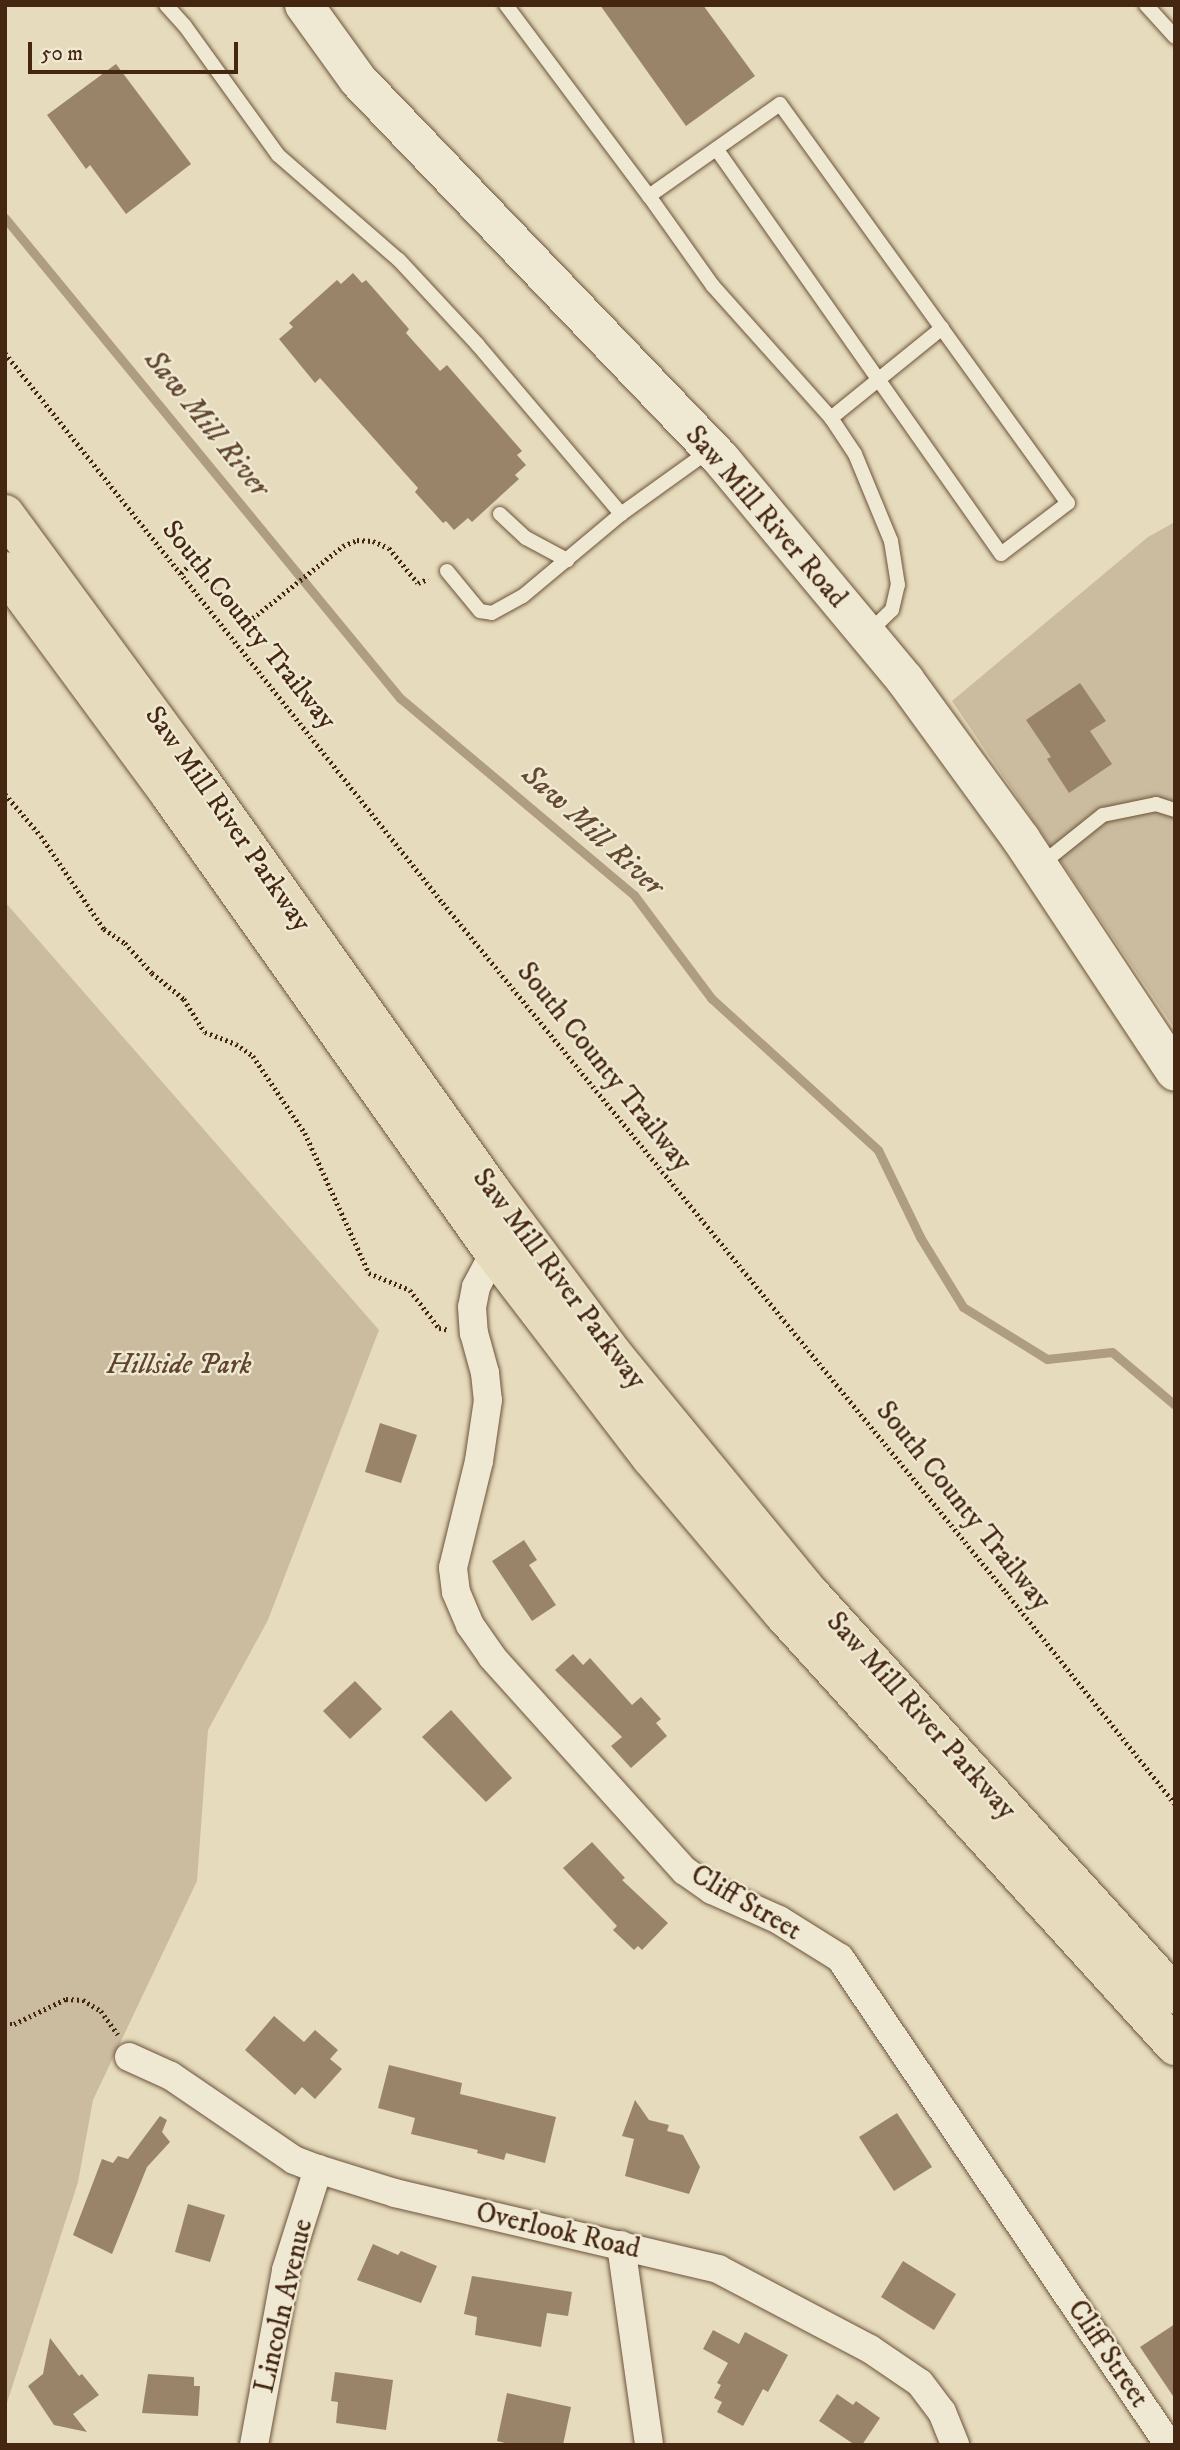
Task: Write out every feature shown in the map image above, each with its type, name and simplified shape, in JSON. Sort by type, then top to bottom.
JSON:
[{"type":"highway","name":"Saw Mill River Parkway","points":[[5,514],[188,764],[469,1160],[629,1375],[807,1590],[1175,1995]]},
{"type":"highway","name":"Saw Mill River Parkway","points":[[5,571],[170,795],[494,1253],[651,1458],[782,1614],[1175,2046]]},
{"type":"main road","name":"Saw Mill River Road","points":[[304,5],[358,80],[711,449],[866,634],[938,725],[1038,866],[1175,1072]]},
{"type":"street","name":"Cliff Street","points":[[494,1253],[476,1287],[472,1307],[474,1333],[485,1373],[488,1400],[479,1461],[453,1568],[456,1592],[470,1625],[492,1657],[685,1871],[712,1890],[779,1920],[840,1958],[1170,2445]]},
{"type":"street","name":"Overlook Road","points":[[129,2057],[171,2076],[294,2160],[318,2169],[395,2193],[718,2269],[870,2349],[920,2383],[943,2412],[954,2445]]},
{"type":"street","name":"Lincoln Avenue","points":[[254,2445],[286,2270],[318,2169]]},
{"type":"street","points":[[621,2245],[649,2445]]},
{"type":"lane","points":[[166,5],[185,26],[278,155],[399,260],[477,344],[621,514]]},
{"type":"lane","points":[[506,5],[713,286],[831,418],[855,454],[891,541],[898,585],[892,610],[866,634]]},
{"type":"lane","points":[[1146,5],[1175,37]]},
{"type":"lane","points":[[649,196],[779,104],[1068,503],[1001,554],[716,149]]},
{"type":"lane","points":[[831,418],[942,328]]},
{"type":"lane","points":[[447,571],[480,611],[492,613],[523,596],[621,514],[711,449]]},
{"type":"lane","points":[[500,514],[526,538],[566,560]]},
{"type":"lane","points":[[1038,866],[1103,815],[1156,804],[1175,810]]},
{"type":"path","name":"South County Trailway","points":[[5,353],[461,924],[1006,1592],[1175,1804]]},
{"type":"path","points":[[181,573],[192,563],[244,625],[343,546],[357,540],[373,541],[389,548],[418,583],[447,571]]},
{"type":"path","points":[[5,794],[41,836],[104,929],[125,943],[152,973],[184,999],[205,1032],[236,1044],[253,1056],[305,1133],[327,1187],[369,1273],[410,1290],[439,1328],[474,1333]]},
{"type":"path","points":[[5,2024],[14,2024],[66,1999],[83,2000],[101,2011],[129,2057]]},
{"type":"green space","points":[[1175,522],[1175,1029],[952,701],[1148,537]]},
{"type":"green space","name":"Hillside Park","points":[[5,902],[379,1330],[268,1620],[208,1730],[197,1881],[93,2100],[78,2182],[5,2409]]},
{"type":"building","points":[[600,5],[703,5],[755,76],[686,126]]},
{"type":"building","points":[[116,64],[191,164],[126,214],[90,165],[86,169],[47,115]]},
{"type":"building","points":[[353,273],[362,283],[366,280],[409,329],[406,333],[440,371],[447,365],[522,451],[517,455],[526,465],[515,475],[519,479],[472,522],[468,518],[454,530],[446,521],[443,523],[415,492],[418,488],[320,378],[315,383],[279,339],[293,327],[289,323],[337,280],[341,284]]},
{"type":"building","points":[[1080,683],[1106,721],[1090,731],[1112,764],[1069,793],[1047,759],[1051,757],[1026,720]]},
{"type":"building","points":[[380,1423],[417,1435],[401,1483],[365,1472]]},
{"type":"building","points":[[524,1540],[537,1560],[529,1565],[556,1605],[532,1621],[492,1561]]},
{"type":"building","points":[[573,1654],[583,1665],[590,1658],[632,1705],[641,1697],[661,1719],[656,1723],[667,1736],[631,1768],[611,1746],[622,1737],[555,1670]]},
{"type":"building","points":[[355,1681],[382,1709],[350,1739],[323,1711]]},
{"type":"building","points":[[451,1710],[512,1778],[486,1802],[422,1737]]},
{"type":"building","points":[[592,1842],[625,1878],[622,1880],[668,1923],[642,1950],[638,1946],[634,1950],[613,1930],[617,1926],[563,1868]]},
{"type":"building","points":[[274,2016],[304,2042],[315,2030],[338,2050],[330,2059],[342,2069],[315,2099],[302,2087],[295,2095],[245,2050]]},
{"type":"building","points":[[389,2065],[462,2083],[460,2094],[556,2117],[545,2163],[506,2153],[504,2160],[477,2153],[478,2150],[411,2134],[415,2118],[378,2108]]},
{"type":"building","points":[[635,2100],[649,2120],[669,2125],[667,2131],[683,2135],[700,2167],[689,2194],[625,2176],[634,2139],[622,2136]]},
{"type":"building","points":[[897,2113],[932,2167],[894,2191],[859,2137]]},
{"type":"building","points":[[160,2116],[167,2120],[162,2132],[170,2142],[147,2167],[112,2254],[73,2235],[102,2159],[113,2163],[118,2156],[128,2159]]},
{"type":"building","points":[[188,2204],[225,2215],[210,2262],[175,2252]]},
{"type":"building","points":[[373,2244],[398,2255],[401,2251],[437,2266],[421,2303],[357,2280]]},
{"type":"building","points":[[903,2261],[956,2294],[934,2330],[881,2297]]},
{"type":"building","points":[[472,2276],[572,2292],[568,2316],[547,2313],[541,2347],[475,2335],[477,2317],[464,2314]]},
{"type":"building","points":[[1175,2324],[1175,2399],[1140,2347]]},
{"type":"building","points":[[713,2330],[739,2344],[745,2332],[788,2355],[768,2392],[763,2389],[743,2426],[717,2412],[722,2402],[714,2398],[721,2385],[717,2383],[728,2363],[703,2349]]},
{"type":"building","points":[[50,2338],[79,2376],[82,2374],[99,2395],[73,2414],[87,2432],[54,2425],[28,2386],[43,2374]]},
{"type":"building","points":[[335,2372],[393,2380],[386,2430],[336,2423],[338,2402],[331,2401]]},
{"type":"building","points":[[148,2374],[194,2377],[194,2386],[200,2386],[198,2416],[142,2413]]},
{"type":"building","points":[[507,2393],[571,2407],[563,2445],[513,2445],[497,2441]]},
{"type":"building","points":[[837,2394],[853,2405],[856,2401],[880,2418],[862,2445],[855,2445],[819,2421]]},
{"type":"waterway","name":"Saw Mill River","points":[[5,218],[400,698],[634,895],[711,998],[878,1150],[920,1237],[963,1307],[1047,1359],[1112,1352],[1175,1405]]}]
